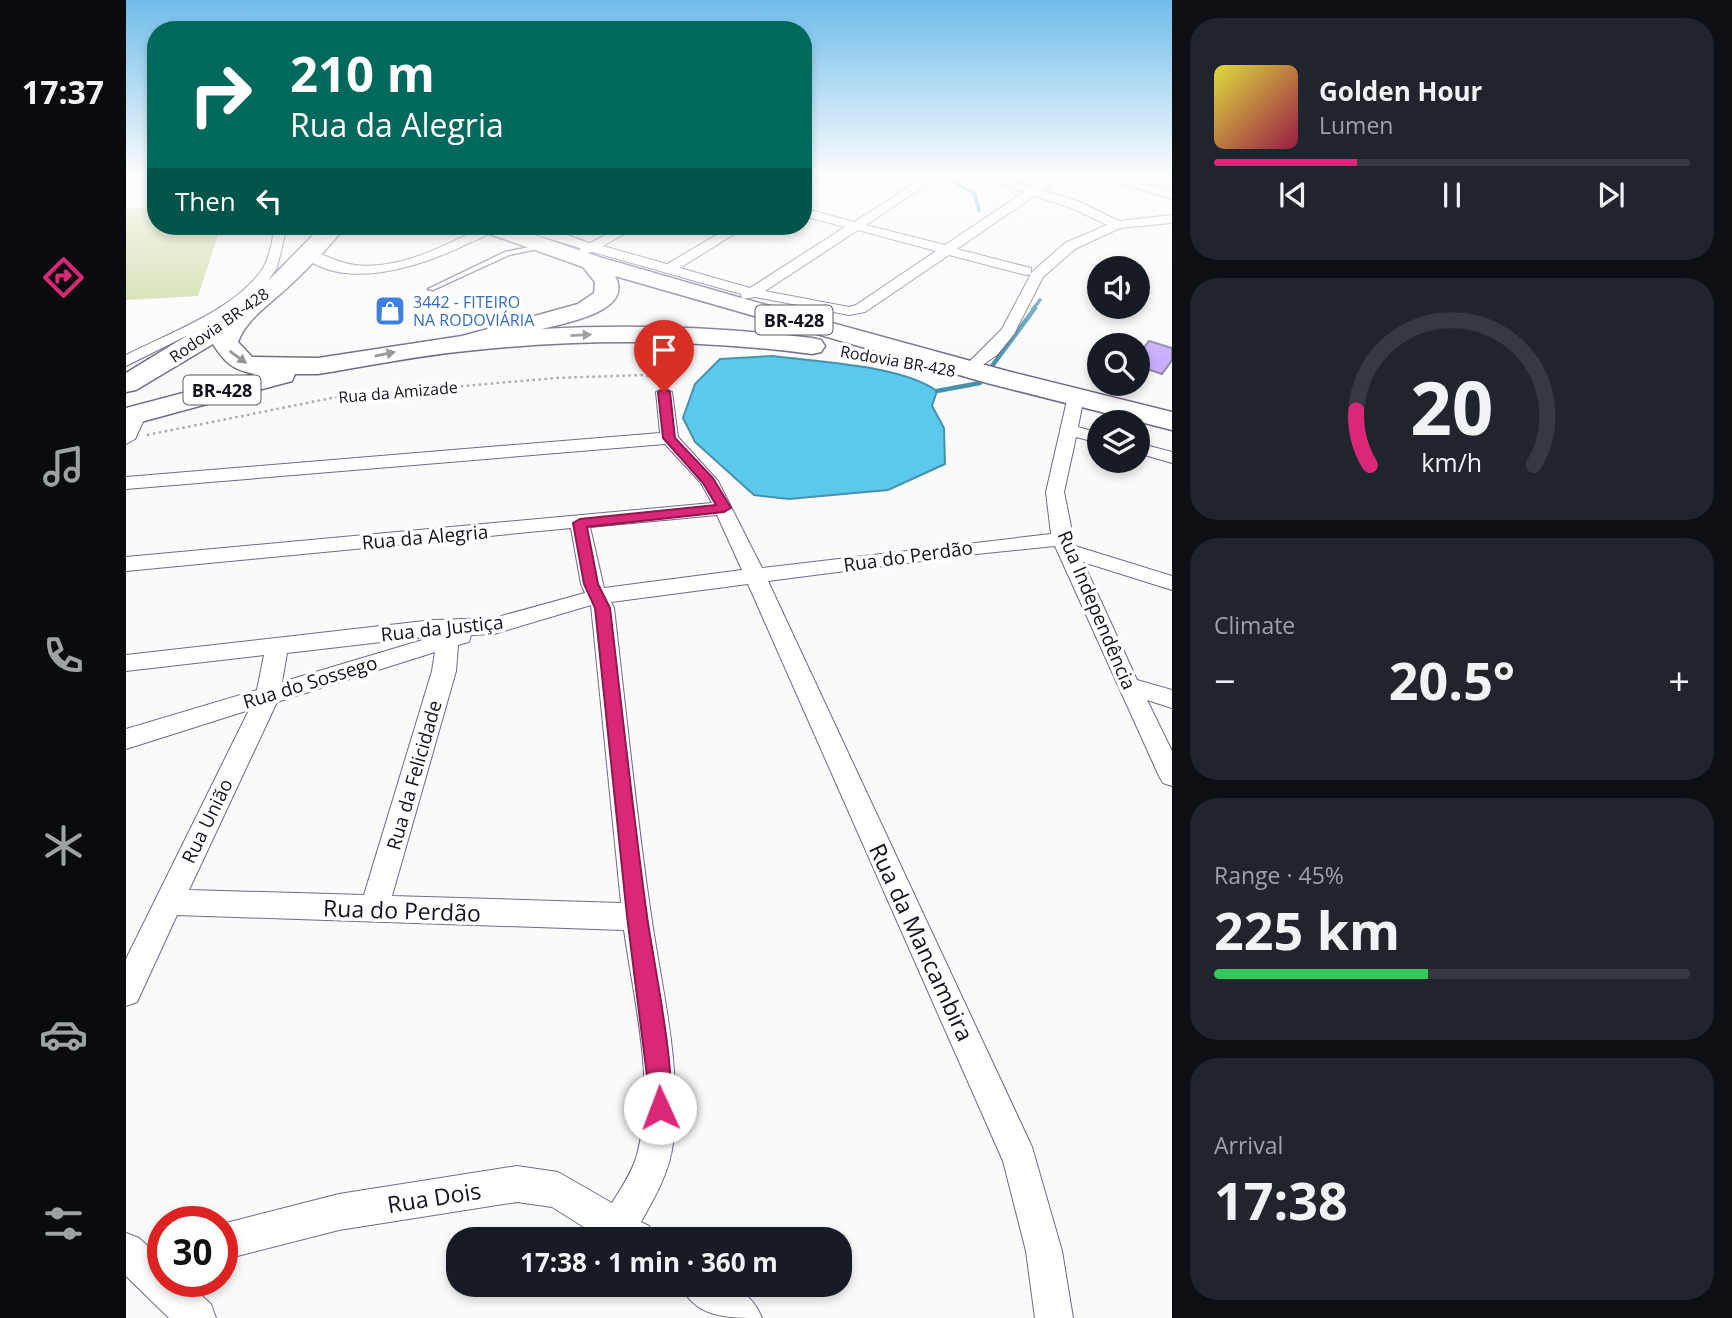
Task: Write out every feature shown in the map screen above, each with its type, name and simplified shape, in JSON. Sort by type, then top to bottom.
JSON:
[{"type":"highway","name":"Rodovia BR-428","points":[[126,384],[178,355],[253,305],[324,237]]},
{"type":"highway","name":"Rodovia BR-428","points":[[547,237],[585,255],[743,298],[997,377]]},
{"type":"highway","points":[[464,343],[573,314],[601,301],[607,293],[607,278],[585,255]]},
{"type":"highway","points":[[253,305],[229,331],[225,342],[235,358],[244,364],[263,367],[318,366]]},
{"type":"highway","name":"Rodovia BR-428","points":[[464,343],[618,333],[702,334],[774,340],[997,377],[1172,421]]},
{"type":"highway","name":"BR-428","points":[[136,422],[318,366],[464,343]]},
{"type":"street","points":[[126,361],[247,294],[263,279],[271,266],[278,237]]},
{"type":"street","points":[[308,254],[322,262],[363,270],[405,267],[428,259],[470,237]]},
{"type":"street","points":[[585,255],[615,237]]},
{"type":"street","points":[[669,270],[724,237]]},
{"type":"street","points":[[743,298],[838,237]]},
{"type":"street","points":[[898,237],[1026,271]]},
{"type":"street","points":[[585,255],[669,270],[743,298],[836,310],[860,309],[966,237]]},
{"type":"street","points":[[971,368],[1009,331],[1031,284],[1045,266],[1070,246],[1091,237]]},
{"type":"street","points":[[664,392],[669,438],[709,481],[755,577]]},
{"type":"street","name":"Rua Independência","points":[[1076,396],[1055,492],[1065,545],[1172,776]]},
{"type":"street","points":[[126,439],[136,422]]},
{"type":"street","points":[[1070,430],[1087,435]]},
{"type":"street","points":[[126,484],[669,438]]},
{"type":"street","points":[[1150,452],[1172,458]]},
{"type":"street","name":"Rua da Alegria","points":[[126,564],[724,508]]},
{"type":"street","points":[[580,523],[591,584],[603,608],[637,916],[659,1076],[660,1108],[656,1148],[629,1227]]},
{"type":"street","points":[[1065,545],[1172,583]]},
{"type":"street","name":"Rua do Perdão","points":[[755,577],[975,547],[1065,545]]},
{"type":"street","name":"Rua da Justiça","points":[[126,663],[433,628],[494,626],[598,596],[755,577]]},
{"type":"street","name":"Rua da Mancambira","points":[[755,577],[1020,1159],[1044,1251],[1054,1318]]},
{"type":"street","name":"Rua do Sossego","points":[[126,739],[494,626]]},
{"type":"street","name":"Rua da Felicidade","points":[[374,909],[444,671],[447,640]]},
{"type":"street","name":"Rua União","points":[[126,991],[268,695],[277,647]]},
{"type":"street","points":[[1128,686],[1172,699]]},
{"type":"street","name":"Rua do Perdão","points":[[167,902],[637,916]]},
{"type":"street","name":"Rua Dois","points":[[238,1238],[339,1212],[517,1184],[558,1190],[617,1227]]},
{"type":"street","points":[[143,1257],[197,1318]]},
{"type":"street","points":[[715,1297],[743,1318]]},
{"type":"lane","points":[[431,289],[507,253],[534,237]]},
{"type":"path","name":"Rua da Amizade","points":[[136,422],[337,397],[555,378],[645,375],[661,380],[664,392]]},
{"type":"green space","points":[[126,237],[218,237],[198,296],[126,300]]},
{"type":"water","points":[[773,356],[881,370],[903,375],[937,391],[932,406],[944,428],[945,464],[888,490],[789,499],[754,495],[695,442],[683,418],[695,384],[720,359]]},
{"type":"building","points":[[1150,341],[1172,348],[1172,360],[1162,374],[1150,370]]},
{"type":"waterway","points":[[1033,309],[1040,300]]},
{"type":"waterway","points":[[992,366],[1035,308]]},
{"type":"waterway","points":[[937,391],[980,383]]},
{"type":"place","name":"3442 - FITEIRO NA RODOVIÁRIA","points":[[390,311]]},
{"type":"route","points":[[660,1108],[659,1076],[637,916],[603,608],[591,584],[580,523],[724,508],[709,481],[669,438],[664,392]]}]
